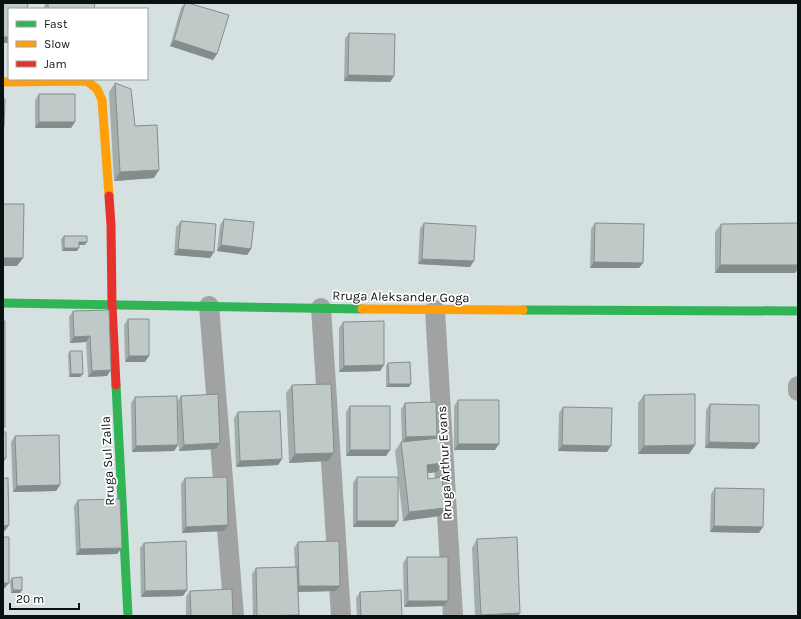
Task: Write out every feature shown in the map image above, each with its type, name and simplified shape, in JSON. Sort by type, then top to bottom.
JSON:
[{"type":"main road","name":"Rruga Sul Zalla","points":[[3,82],[87,81],[93,84],[98,90],[102,100],[111,225],[112,305],[128,616]]},
{"type":"main road","name":"Rruga Aleksander Goga","points":[[3,303],[435,310],[798,311]]},
{"type":"street","points":[[209,306],[234,616]]},
{"type":"street","points":[[321,308],[341,616]]},
{"type":"street","name":"Rruga Arthur Evans","points":[[435,310],[453,616]]},
{"type":"street","points":[[798,386],[798,391]]},
{"type":"building","points":[[3,3],[28,3],[27,8],[8,8],[8,37],[3,37]]},
{"type":"building","points":[[48,3],[95,3],[94,8],[48,8]]},
{"type":"building","points":[[185,3],[229,15],[217,54],[174,40]]},
{"type":"building","points":[[349,33],[395,34],[394,76],[348,75]]},
{"type":"building","points":[[115,83],[131,89],[135,126],[157,125],[159,170],[120,172]]},
{"type":"building","points":[[39,94],[75,94],[75,122],[39,122]]},
{"type":"building","points":[[3,99],[5,99],[4,127],[3,127]]},
{"type":"building","points":[[3,204],[24,204],[23,258],[3,258]]},
{"type":"building","points":[[224,219],[254,222],[251,249],[221,245]]},
{"type":"building","points":[[181,221],[216,224],[214,252],[178,249]]},
{"type":"building","points":[[424,223],[476,226],[474,261],[422,259]]},
{"type":"building","points":[[595,223],[644,224],[643,263],[594,262]]},
{"type":"building","points":[[798,223],[798,265],[720,265],[721,224]]},
{"type":"building","points":[[64,236],[87,236],[87,242],[79,242],[79,248],[64,248]]},
{"type":"building","points":[[109,310],[111,370],[92,371],[90,336],[74,337],[73,311]]},
{"type":"building","points":[[128,319],[149,319],[149,356],[129,356]]},
{"type":"building","points":[[3,321],[5,321],[5,427],[3,427]]},
{"type":"building","points":[[384,321],[384,365],[344,366],[343,322]]},
{"type":"building","points":[[70,351],[82,351],[83,374],[71,374]]},
{"type":"building","points":[[410,362],[411,384],[389,384],[388,363]]},
{"type":"building","points":[[331,384],[334,453],[295,454],[292,385]]},
{"type":"building","points":[[218,394],[220,443],[184,445],[181,396]]},
{"type":"building","points":[[695,394],[695,445],[644,446],[644,395]]},
{"type":"building","points":[[177,396],[178,445],[136,446],[135,397]]},
{"type":"building","points":[[458,400],[499,400],[499,444],[458,444]]},
{"type":"building","points":[[436,402],[437,436],[406,437],[405,403]]},
{"type":"building","points":[[710,404],[759,405],[759,443],[709,442]]},
{"type":"building","points":[[350,406],[390,406],[390,450],[350,450]]},
{"type":"building","points":[[563,407],[612,408],[611,446],[562,445]]},
{"type":"building","points":[[280,411],[282,459],[240,461],[238,412]]},
{"type":"building","points":[[3,432],[6,432],[6,458],[3,458]]},
{"type":"building","points":[[59,435],[60,485],[17,486],[15,436]]},
{"type":"building","points":[[440,438],[443,463],[427,465],[428,479],[442,477],[445,508],[409,512],[401,442]]},
{"type":"building","points":[[227,477],[228,525],[186,527],[185,478]]},
{"type":"building","points":[[357,477],[398,477],[398,521],[357,521]]},
{"type":"building","points":[[3,478],[8,478],[9,525],[3,526]]},
{"type":"building","points":[[715,488],[764,489],[763,527],[714,526]]},
{"type":"building","points":[[120,499],[122,548],[80,549],[78,500]]},
{"type":"building","points":[[3,537],[9,537],[9,583],[3,583]]},
{"type":"building","points":[[517,537],[520,613],[481,615],[477,539]]},
{"type":"building","points":[[186,541],[187,590],[145,591],[144,543]]},
{"type":"building","points":[[339,541],[340,586],[299,586],[298,542]]},
{"type":"building","points":[[407,557],[448,557],[448,601],[408,601]]},
{"type":"building","points":[[297,567],[299,615],[257,616],[256,568]]},
{"type":"building","points":[[22,577],[22,590],[13,590],[12,578]]},
{"type":"building","points":[[232,589],[233,616],[191,616],[190,591]]},
{"type":"building","points":[[401,590],[402,616],[361,616],[360,592]]},
{"type":"traffic: fast","points":[[3,303],[362,309]]},
{"type":"traffic: fast","points":[[523,310],[798,311]]},
{"type":"traffic: fast","points":[[116,385],[128,616]]},
{"type":"traffic: slow","points":[[3,82],[87,81],[97,89],[102,100],[109,196]]},
{"type":"traffic: slow","points":[[362,309],[523,310]]},
{"type":"traffic: jam","points":[[109,196],[116,385]]}]
